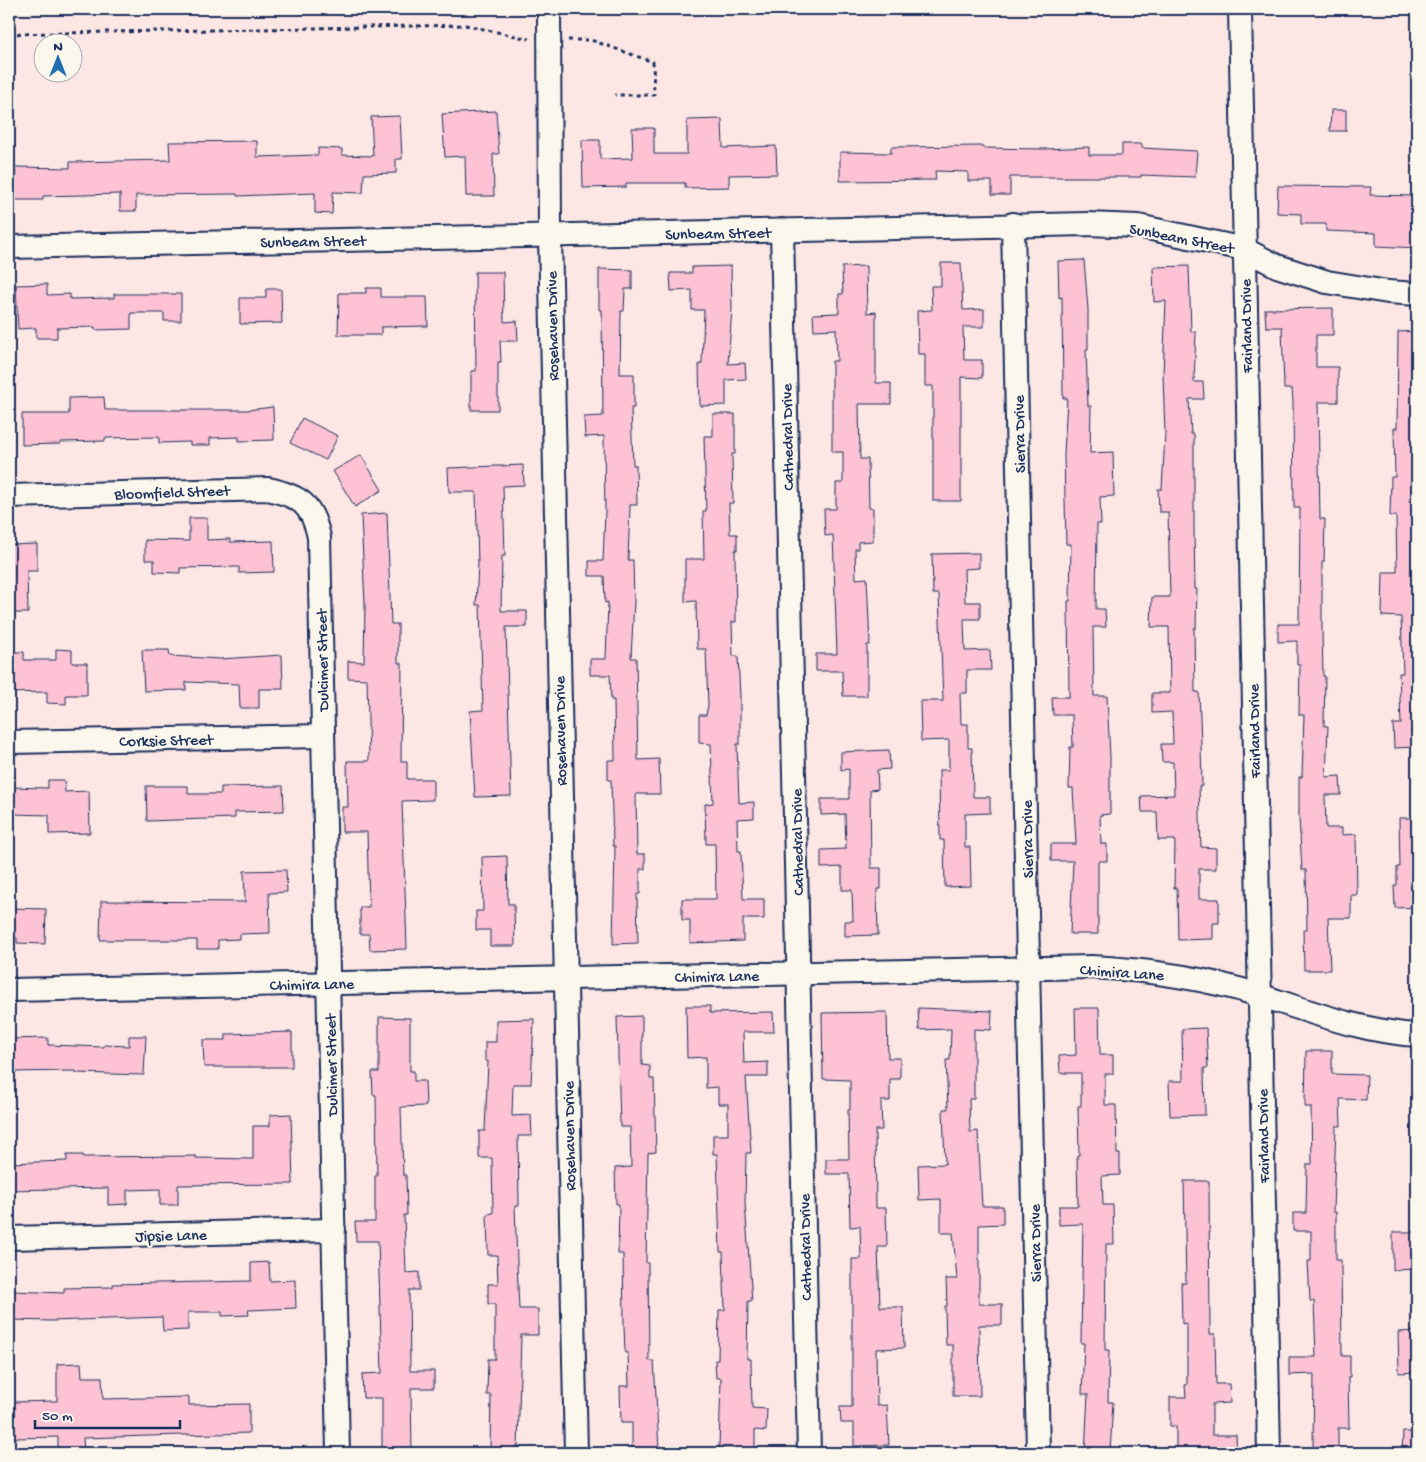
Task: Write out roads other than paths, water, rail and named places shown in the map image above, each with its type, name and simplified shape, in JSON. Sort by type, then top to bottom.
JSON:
[{"type":"street","name":"Rosehaven Drive","points":[[549,9],[550,235],[564,978],[576,1453]]},
{"type":"street","name":"Fairland Drive","points":[[1240,9],[1258,995],[1269,1453]]},
{"type":"street","name":"Sunbeam Street","points":[[9,247],[1013,224],[1138,226],[1244,249],[1277,266],[1327,282],[1388,292],[1417,294]]},
{"type":"street","name":"Sierra Drive","points":[[1013,224],[1038,1453]]},
{"type":"street","name":"Cathedral Drive","points":[[782,230],[809,1453]]},
{"type":"street","name":"Bloomfield Street","points":[[9,496],[268,489],[287,493],[304,502],[315,518],[317,528]]},
{"type":"street","name":"Dulcimer Street","points":[[317,528],[319,537],[338,1453]]},
{"type":"street","name":"Corksie Street","points":[[9,742],[322,736]]},
{"type":"street","name":"Chimira Lane","points":[[9,990],[1092,967],[1146,970],[1199,979],[1360,1026],[1417,1035]]},
{"type":"street","name":"Jipsie Lane","points":[[9,1238],[334,1230]]}]
